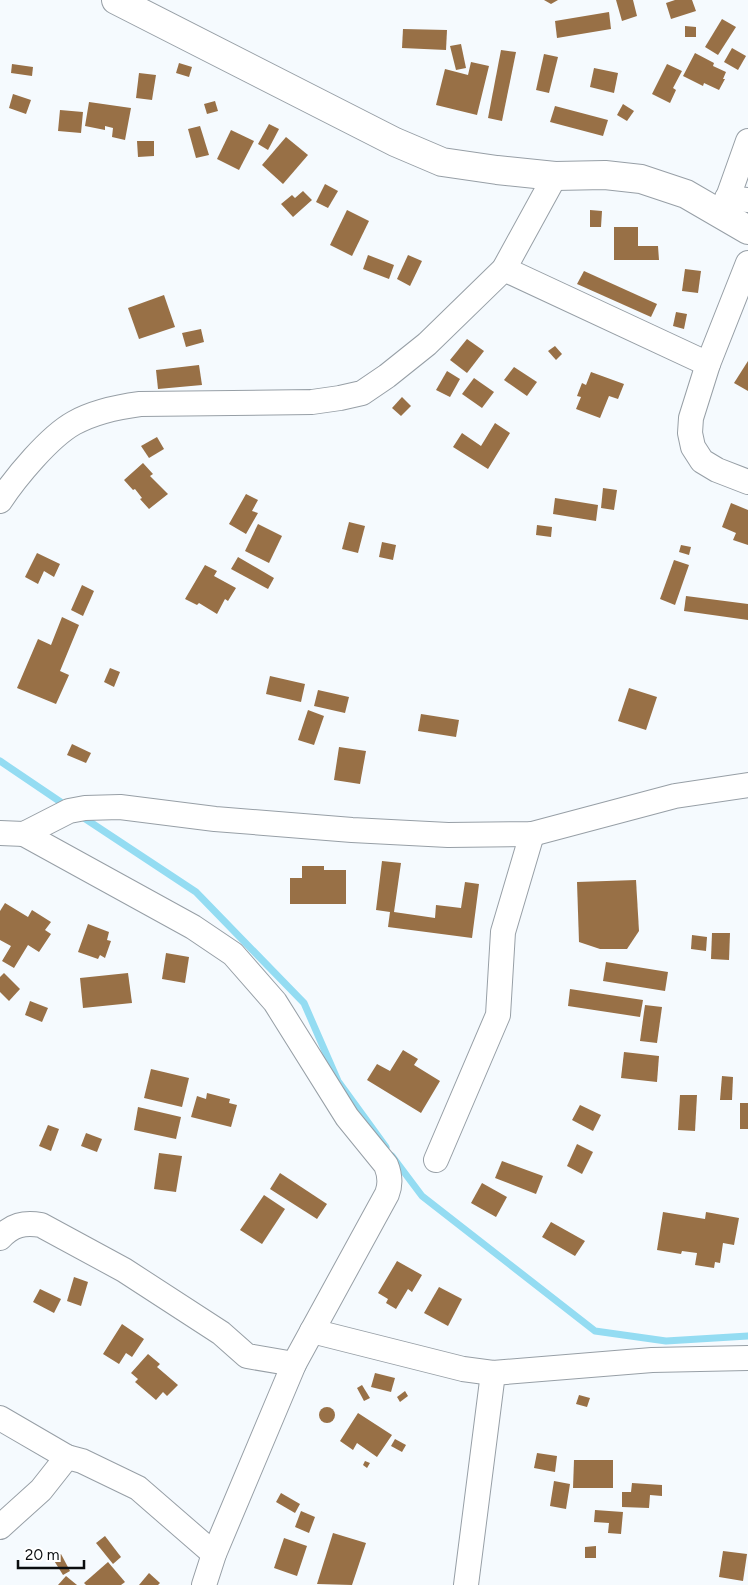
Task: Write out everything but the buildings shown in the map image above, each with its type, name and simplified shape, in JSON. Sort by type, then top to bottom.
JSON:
[{"type":"street","points":[[130,3],[395,142],[442,162],[555,176],[605,175],[641,179],[686,194],[732,204]]},
{"type":"street","points":[[748,141],[732,204],[748,230]]},
{"type":"street","points":[[0,501],[11,485],[58,433],[75,422],[117,407],[140,404],[312,402],[362,393],[427,344],[504,269],[555,176]]},
{"type":"street","points":[[748,263],[708,364],[691,418],[690,433],[693,447],[702,460],[717,470],[748,482]]},
{"type":"street","points":[[504,269],[708,364]]},
{"type":"street","points":[[24,834],[69,811],[120,806],[215,819],[352,830],[448,835],[532,834],[675,796],[748,785]]},
{"type":"street","points":[[0,833],[24,834],[193,927],[233,954],[275,1002],[347,1117],[386,1165],[389,1172],[390,1187],[387,1194],[294,1364],[214,1554],[204,1585]]},
{"type":"street","points":[[436,1160],[498,1015],[503,932],[532,834]]},
{"type":"street","points":[[0,1238],[16,1225],[30,1223],[42,1225],[124,1270],[221,1332],[246,1356],[294,1364]]},
{"type":"street","points":[[312,1331],[463,1369],[492,1372],[652,1360],[748,1358]]},
{"type":"street","points":[[466,1585],[492,1372]]},
{"type":"street","points":[[0,1418],[67,1457],[82,1461],[138,1488],[214,1554]]},
{"type":"street","points":[[0,1526],[42,1490],[67,1457]]},
{"type":"waterway","points":[[0,761],[68,807]]},
{"type":"waterway","points":[[81,816],[196,892],[304,1003],[338,1081],[386,1147]]},
{"type":"waterway","points":[[392,1156],[422,1196],[595,1331],[666,1341],[748,1336]]}]
